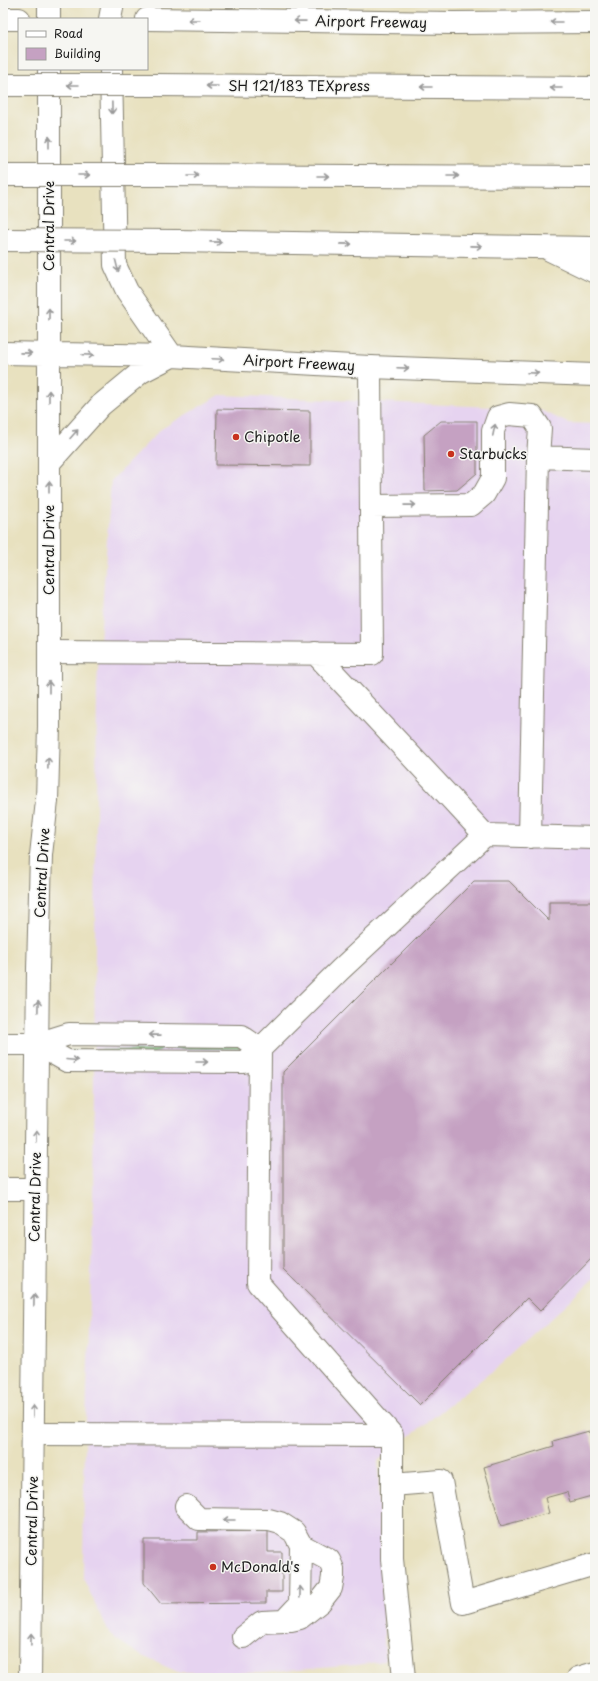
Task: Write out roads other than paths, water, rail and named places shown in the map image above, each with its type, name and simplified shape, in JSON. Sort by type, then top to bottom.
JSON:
[{"type":"main road","points":[[49,3],[49,18]]},
{"type":"main road","points":[[110,18],[113,3]]},
{"type":"main road","points":[[3,19],[18,19]]},
{"type":"main road","name":"Airport Freeway","points":[[148,20],[454,23],[595,22]]},
{"type":"main road","name":"Central Drive","points":[[30,1678],[37,1044],[41,855],[47,800],[49,652],[49,70]]},
{"type":"main road","points":[[49,463],[101,404],[141,372],[172,356],[127,291],[115,265],[111,70]]},
{"type":"main road","name":"SH 121/183 TEXpress","points":[[3,85],[595,88]]},
{"type":"main road","points":[[3,175],[595,177]]},
{"type":"main road","points":[[3,240],[177,241],[595,248]]},
{"type":"main road","points":[[545,247],[595,272]]},
{"type":"main road","name":"Airport Freeway","points":[[3,353],[172,356],[370,367],[595,375]]},
{"type":"main road","points":[[49,652],[372,654],[370,367]]},
{"type":"main road","points":[[371,506],[471,505],[484,494],[493,478],[493,431],[498,417],[509,414],[532,416],[540,428],[538,457],[530,837]]},
{"type":"main road","points":[[538,457],[595,459]]},
{"type":"main road","points":[[315,653],[485,835],[595,838]]},
{"type":"main road","points":[[3,1044],[37,1044],[67,1061],[244,1062],[260,1049],[340,970],[485,835]]},
{"type":"main road","points":[[260,1049],[258,1283],[392,1435],[392,1559],[404,1678]]},
{"type":"main road","points":[[3,1189],[35,1189]]},
{"type":"main road","points":[[33,1434],[392,1435]]},
{"type":"main road","points":[[392,1485],[441,1481],[463,1603],[595,1564]]},
{"type":"main road","points":[[186,1506],[199,1519],[269,1520],[280,1523],[294,1532],[301,1545],[300,1604],[284,1621]]},
{"type":"main road","points":[[243,1637],[262,1622],[284,1621],[300,1618],[320,1602],[331,1588],[333,1569],[329,1560],[301,1545]]},
{"type":"main road","points":[[578,1678],[595,1673]]},
{"type":"place","name":"Chipotle","points":[[236,437]]},
{"type":"place","name":"Starbucks","points":[[451,454]]},
{"type":"place","name":"McDonald's","points":[[213,1567]]}]
